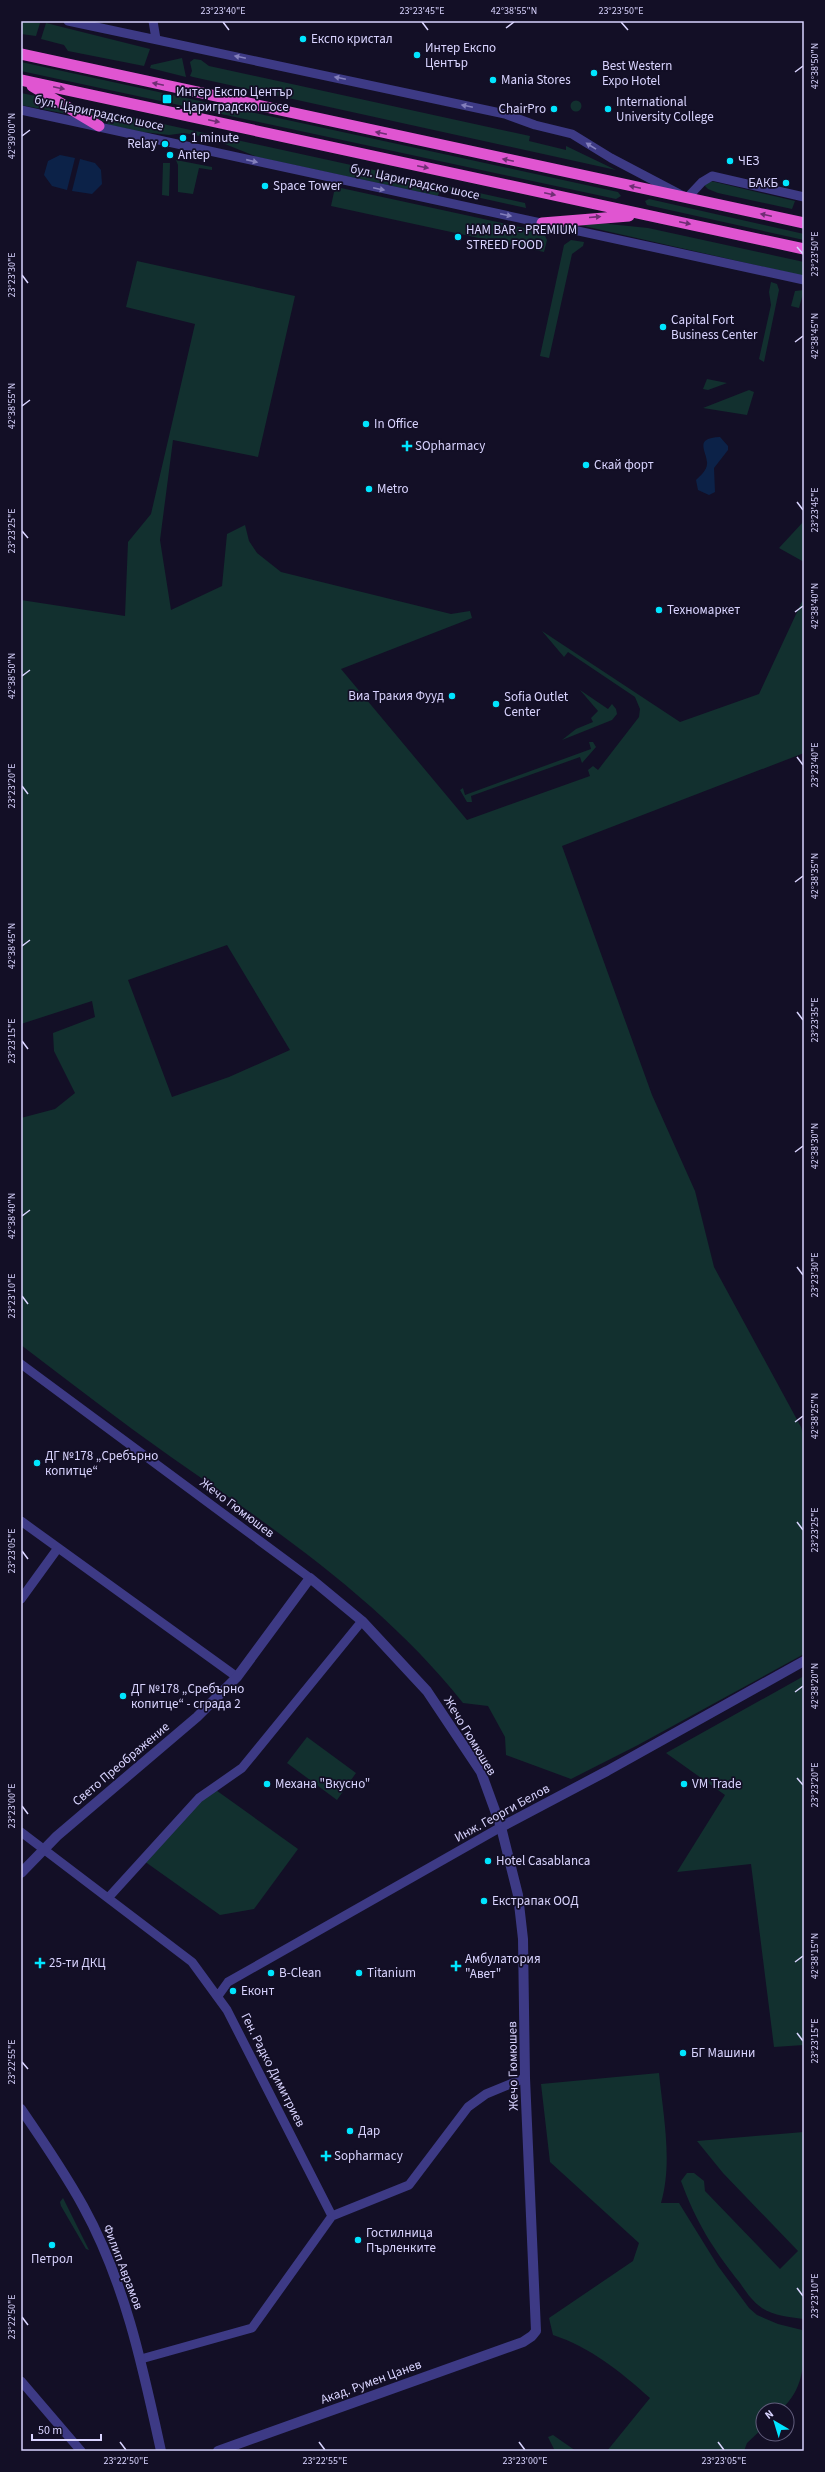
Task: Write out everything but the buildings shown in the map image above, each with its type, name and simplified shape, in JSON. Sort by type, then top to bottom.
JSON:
[{"type":"highway","points":[[21,54],[804,223]]},
{"type":"highway","points":[[21,80],[57,99],[99,126]]},
{"type":"highway","name":"бул. Цариградско шосе","points":[[21,80],[804,249]]},
{"type":"highway","points":[[542,223],[604,216],[647,215]]},
{"type":"street","points":[[68,21],[505,114],[535,125],[572,134],[611,158],[687,198],[702,182],[712,176],[804,197]]},
{"type":"street","points":[[153,21],[156,39]]},
{"type":"street","name":"бул. Цариградско шосе","points":[[21,110],[804,280]]},
{"type":"street","name":"Жечо Гюмюшев","points":[[21,1364],[310,1578],[362,1621],[428,1692],[481,1772],[502,1827],[518,1895],[523,1940],[525,2078],[537,2325],[532,2336]]},
{"type":"street","points":[[21,1521],[237,1677]]},
{"type":"street","points":[[21,1599],[58,1548]]},
{"type":"street","name":"Свето Преображение","points":[[21,1872],[44,1848],[197,1717],[237,1677],[310,1578]]},
{"type":"street","points":[[108,1898],[199,1798],[242,1768],[362,1621]]},
{"type":"street","name":"Инж. Георги Белов","points":[[218,1996],[228,1982],[502,1827],[607,1771],[804,1661]]},
{"type":"street","name":"Ген. Радко Димитриев","points":[[21,1832],[192,1962],[228,2010],[332,2216]]},
{"type":"street","points":[[141,2359],[252,2328],[332,2216],[409,2185],[468,2106],[486,2094],[525,2078]]},
{"type":"street","name":"Филип Аврамов","points":[[21,2110],[84,2207],[114,2274],[141,2359],[161,2451]]},
{"type":"street","name":"Акад. Румен Цанев","points":[[218,2451],[523,2342],[532,2336]]},
{"type":"street","points":[[21,2381],[81,2451]]},
{"type":"green space","points":[[21,21],[40,23],[36,36],[21,34]]},
{"type":"green space","points":[[46,23],[150,49],[144,66],[68,51],[64,45],[41,39]]},
{"type":"green space","points":[[182,58],[186,77],[150,68],[151,65]]},
{"type":"green space","points":[[194,59],[201,60],[209,66],[530,136],[529,141],[566,150],[566,146],[616,170],[193,77],[190,76],[192,71],[190,62]]},
{"type":"green space","points":[[21,62],[618,192],[621,196],[616,199],[21,71]]},
{"type":"green space","points":[[21,93],[41,97],[72,115],[21,105]]},
{"type":"green space","points":[[576,100],[580,102],[582,106],[580,110],[576,112],[572,110],[570,106],[572,102]]},
{"type":"green space","points":[[85,107],[525,203],[526,208],[440,189],[438,196],[257,157],[210,138],[184,133],[169,135],[143,132],[110,125],[85,112]]},
{"type":"green space","points":[[176,160],[212,167],[212,170],[199,168],[193,194],[178,192],[178,165]]},
{"type":"green space","points":[[163,163],[170,163],[169,196],[162,195]]},
{"type":"green space","points":[[710,181],[795,201],[792,209],[718,193],[708,189],[704,185]]},
{"type":"green space","points":[[341,188],[543,232],[547,240],[544,252],[331,206],[334,192]]},
{"type":"green space","points":[[649,199],[804,234],[804,240],[647,205],[645,201]]},
{"type":"green space","points":[[599,223],[648,228],[804,262],[804,276],[575,224]]},
{"type":"green space","points":[[571,240],[584,242],[583,246],[572,254],[549,358],[540,356],[564,245]]},
{"type":"green space","points":[[137,261],[295,296],[258,457],[173,440],[160,540],[171,610],[222,586],[227,534],[245,525],[249,541],[257,553],[281,572],[451,614],[470,611],[472,618],[341,669],[467,820],[590,776],[588,770],[593,766],[598,770],[639,717],[640,709],[635,697],[568,652],[564,657],[542,631],[680,722],[759,694],[804,597],[804,753],[562,846],[652,1095],[695,1191],[714,1267],[801,1427],[804,1437],[804,1654],[638,1745],[571,1779],[506,1755],[505,1737],[488,1706],[463,1703],[399,1632],[363,1600],[288,1540],[133,1430],[21,1345],[21,1118],[55,1109],[75,1093],[54,1051],[53,1033],[95,1017],[92,1001],[21,1024],[21,600],[125,616],[128,542],[151,514],[195,324],[126,307]],"holes":[[[227,945],[290,1050],[229,1077],[172,1097],[128,980]]]},
{"type":"green space","points":[[771,282],[777,284],[779,290],[764,362],[759,359],[771,305],[769,292]]},
{"type":"green space","points":[[804,290],[799,308],[791,306],[795,291]]},
{"type":"green space","points":[[707,379],[727,383],[708,390],[703,389]]},
{"type":"green space","points":[[749,390],[754,392],[747,415],[703,408]]},
{"type":"green space","points":[[804,521],[804,562],[779,548]]},
{"type":"green space","points":[[580,690],[608,709],[612,704],[616,709],[617,714],[612,720],[562,740],[576,729],[593,722],[591,718],[598,711]]},
{"type":"green space","points":[[589,742],[593,742],[596,747],[582,763],[580,757],[471,796],[472,802],[467,802],[460,790],[463,788],[465,795],[591,749]]},
{"type":"green space","points":[[804,1676],[804,2045],[774,2047],[751,1864],[677,1872],[725,1795],[666,1753]]},
{"type":"green space","points":[[307,1737],[356,1773],[337,1800],[287,1763]]},
{"type":"green space","points":[[213,1788],[298,1849],[254,1909],[220,1915],[144,1861]]},
{"type":"green space","points":[[659,2073],[665,2121],[667,2155],[665,2187],[661,2203],[679,2203],[718,2266],[749,2308],[757,2315],[778,2324],[802,2330],[804,2333],[802,2374],[795,2393],[788,2402],[755,2402],[755,2436],[747,2443],[744,2451],[607,2451],[650,2398],[628,2379],[592,2353],[567,2340],[553,2335],[549,2318],[633,2261],[639,2243],[550,2162],[541,2084]]},
{"type":"green space","points":[[804,2132],[803,2319],[772,2313],[759,2306],[753,2300],[706,2235],[681,2181],[687,2173],[694,2173],[704,2181],[705,2191],[780,2269],[798,2251],[723,2173],[697,2141]]},
{"type":"green space","points":[[63,2198],[89,2250],[86,2249],[61,2206],[60,2202]]},
{"type":"green space","points":[[553,2435],[576,2451],[555,2451],[548,2437]]},
{"type":"water","points":[[60,155],[75,158],[67,190],[52,186],[44,175],[48,161]]},
{"type":"water","points":[[80,159],[95,163],[101,170],[102,184],[92,194],[72,191]]},
{"type":"water","points":[[720,437],[728,446],[728,450],[714,468],[715,492],[709,495],[698,490],[696,480],[707,465],[703,445],[704,442],[712,438]]},
{"type":"place","name":"Експо кристал","points":[[303,39]]},
{"type":"place","name":"Интер Експо Център","points":[[417,55]]},
{"type":"place","name":"Best Western Expo Hotel","points":[[594,73]]},
{"type":"place","name":"Mania Stores","points":[[493,80]]},
{"type":"place","name":"Интер Експо Център - Цариградско шосе","points":[[167,99]]},
{"type":"place","name":"ChairPro","points":[[554,109]]},
{"type":"place","name":"International University College","points":[[608,109]]},
{"type":"place","name":"1 minute","points":[[183,138]]},
{"type":"place","name":"Relay","points":[[165,144]]},
{"type":"place","name":"Antep","points":[[170,155]]},
{"type":"place","name":"ЧЕЗ","points":[[730,161]]},
{"type":"place","name":"БАКБ","points":[[786,183]]},
{"type":"place","name":"Space Tower","points":[[265,186]]},
{"type":"place","name":"HAM BAR - PREMIUM STREED FOOD","points":[[458,237]]},
{"type":"place","name":"Capital Fort Business Center","points":[[663,327]]},
{"type":"place","name":"In Office","points":[[366,424]]},
{"type":"place","name":"SOpharmacy","points":[[407,446]]},
{"type":"place","name":"Скай форт","points":[[586,465]]},
{"type":"place","name":"Metro","points":[[369,489]]},
{"type":"place","name":"Техномаркет","points":[[659,610]]},
{"type":"place","name":"Виа Тракия Фууд","points":[[452,696]]},
{"type":"place","name":"Sofia Outlet Center","points":[[496,704]]},
{"type":"place","name":"ДГ №178 „Сребърно копитце“","points":[[37,1463]]},
{"type":"place","name":"ДГ №178 „Сребърно копитце“ - сграда 2","points":[[123,1696]]},
{"type":"place","name":"Механа \"Вкусно\"","points":[[267,1784]]},
{"type":"place","name":"VM Trade","points":[[684,1784]]},
{"type":"place","name":"Hotel Casablanca","points":[[488,1861]]},
{"type":"place","name":"Екстрапак ООД","points":[[484,1901]]},
{"type":"place","name":"25-ти ДКЦ","points":[[40,1963]]},
{"type":"place","name":"Амбулатория \"Авет\"","points":[[456,1966]]},
{"type":"place","name":"B-Clean","points":[[271,1973]]},
{"type":"place","name":"Titanium","points":[[359,1973]]},
{"type":"place","name":"Еконт","points":[[233,1991]]},
{"type":"place","name":"БГ Машини","points":[[683,2053]]},
{"type":"place","name":"Дар","points":[[350,2131]]},
{"type":"place","name":"Sopharmacy","points":[[326,2156]]},
{"type":"place","name":"Гостилница Пърленките","points":[[358,2240]]},
{"type":"place","name":"Петрол","points":[[52,2245]]}]
